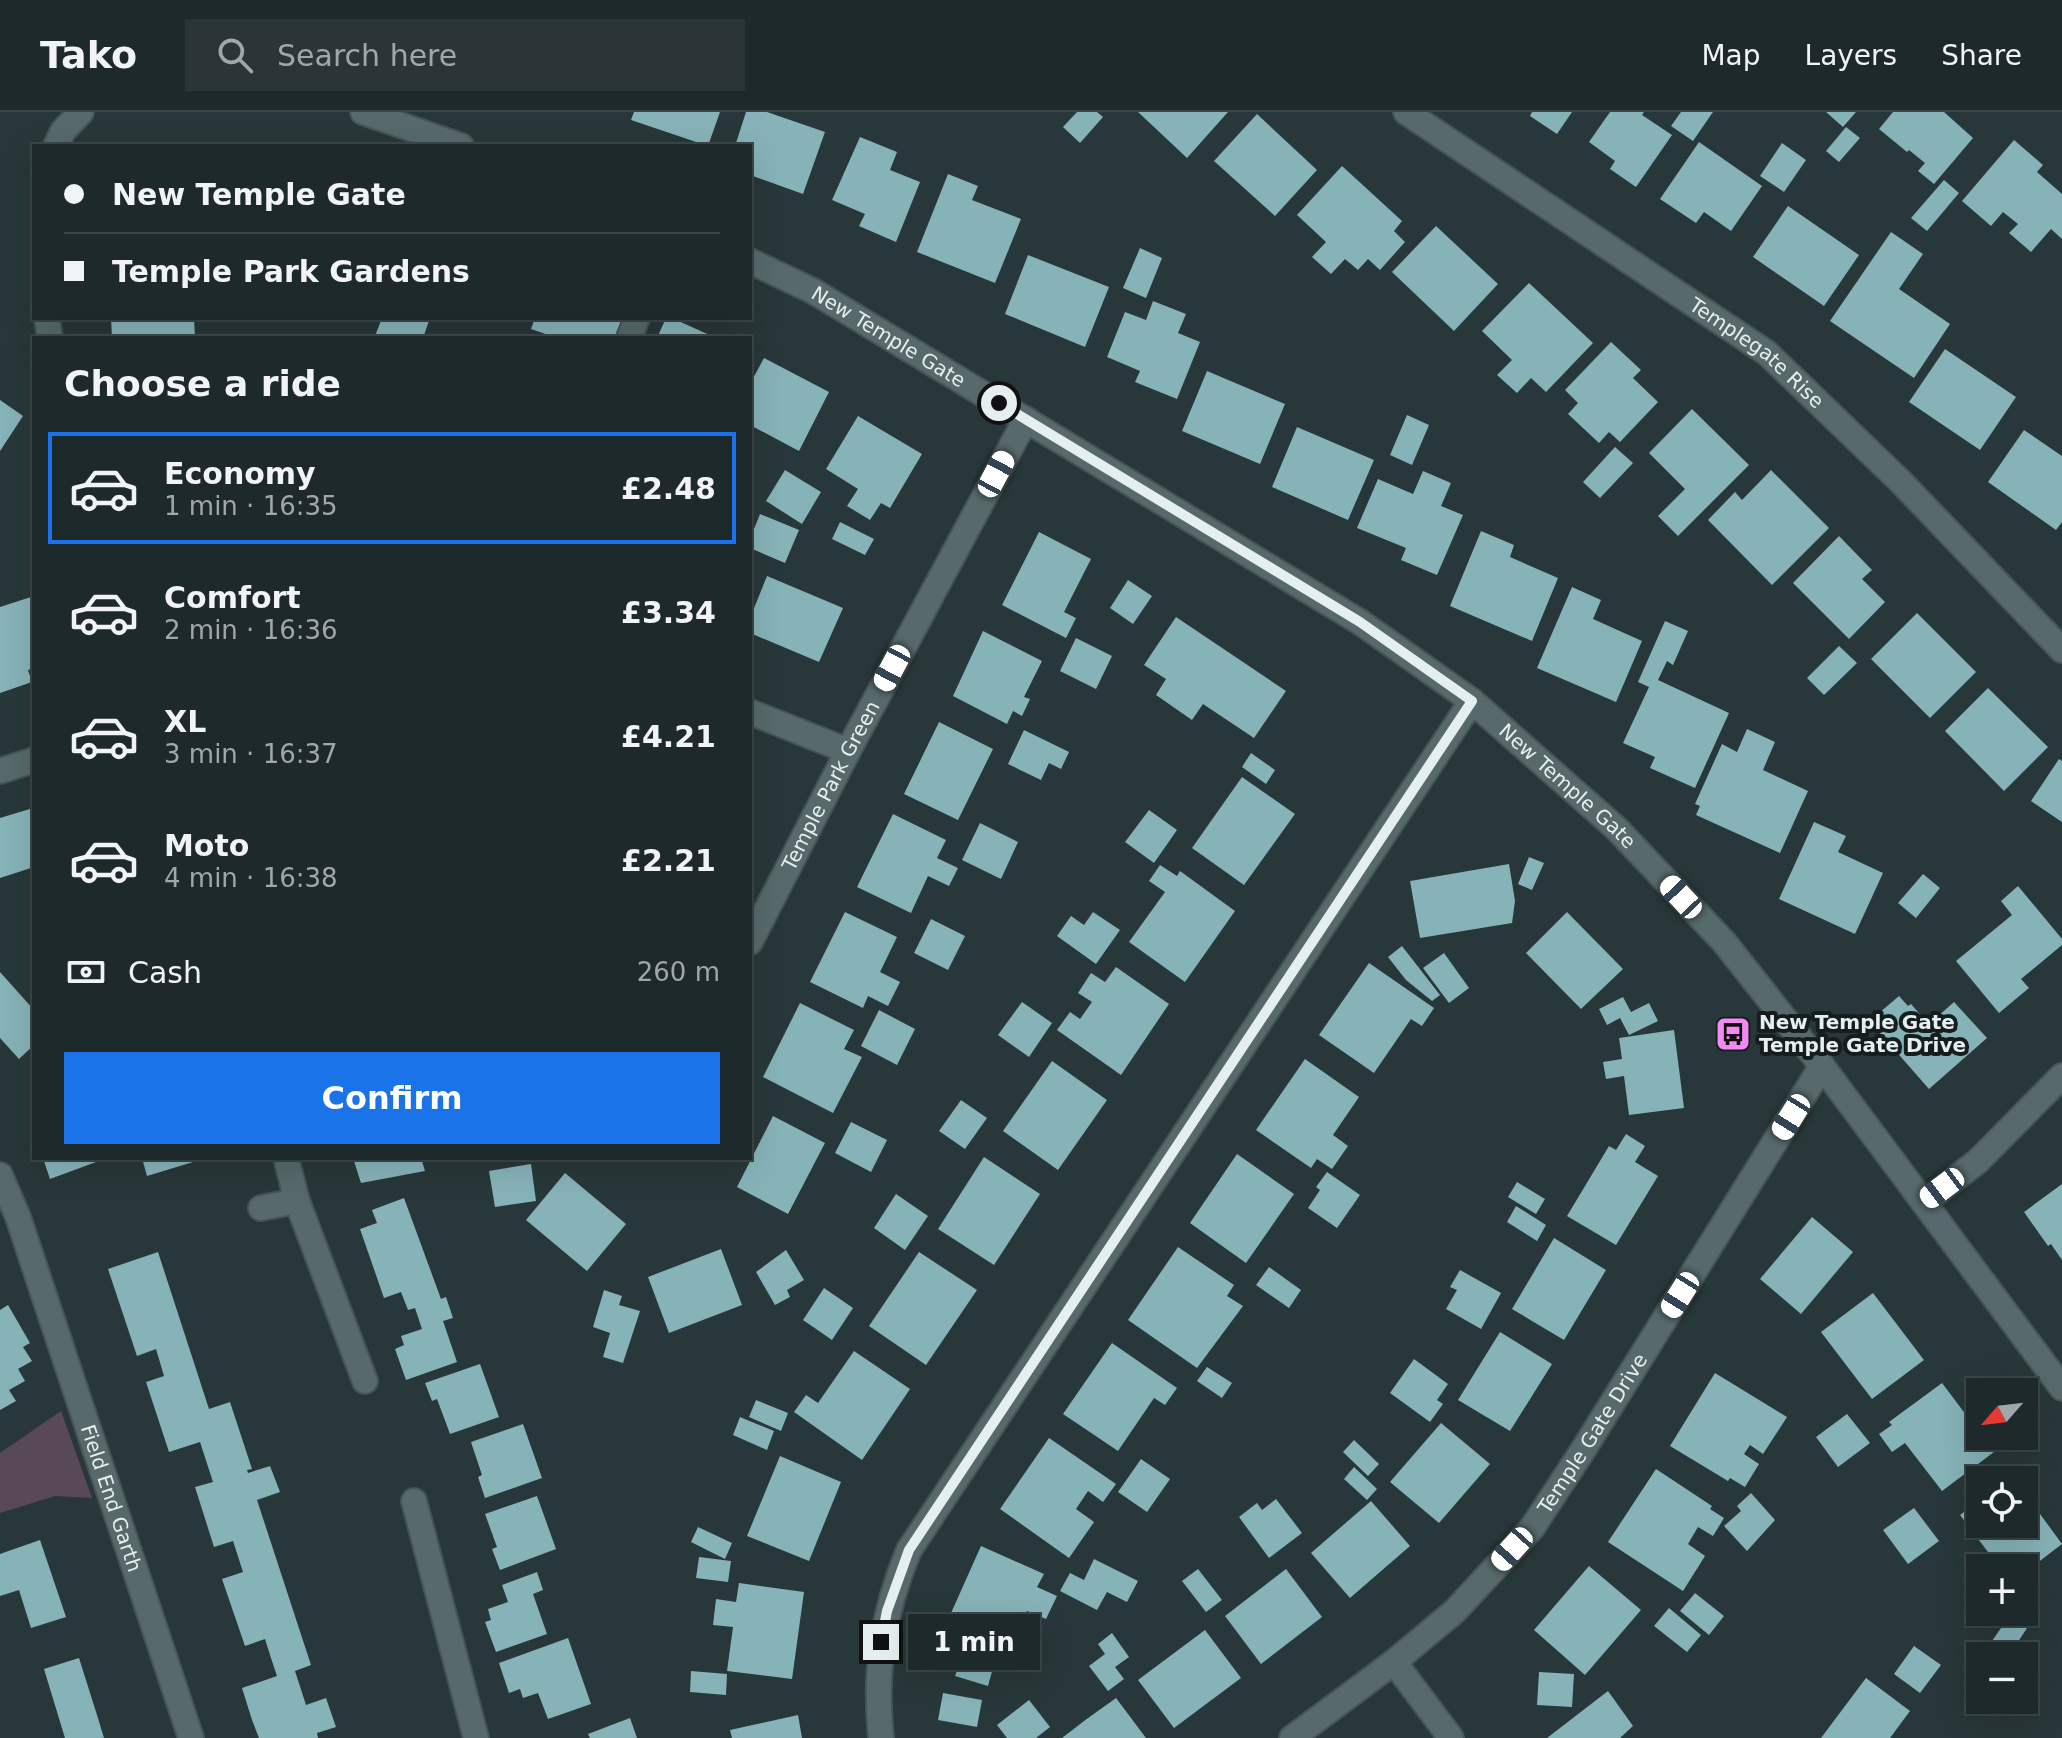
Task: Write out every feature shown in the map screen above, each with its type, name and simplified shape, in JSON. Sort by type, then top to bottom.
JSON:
[{"type":"street","points":[[57,144],[63,131],[81,112]]},
{"type":"street","points":[[363,112],[455,144]]},
{"type":"street","name":"Templegate Rise","points":[[1406,112],[1767,353],[1901,482],[2062,650]]},
{"type":"street","name":"New Temple Gate","points":[[752,262],[813,291],[1360,622],[1472,701],[1617,829],[1724,942],[1822,1066],[2062,1388]]},
{"type":"street","name":"Temple Park Green","points":[[752,938],[848,751],[1026,419]]},
{"type":"street","points":[[881,1738],[877,1706],[881,1642],[887,1611],[909,1550],[1472,701]]},
{"type":"street","points":[[752,713],[848,751]]},
{"type":"street","points":[[0,771],[32,761]]},
{"type":"street","name":"Temple Gate Drive","points":[[1292,1738],[1394,1662],[1455,1611],[1532,1528],[1822,1066]]},
{"type":"street","points":[[1925,1202],[1978,1161],[2062,1076]]},
{"type":"street","points":[[287,1160],[297,1201],[365,1381]]},
{"type":"street","name":"Field End Garth","points":[[0,1175],[9,1223],[31,1256],[191,1738]]},
{"type":"street","points":[[261,1208],[297,1201]]},
{"type":"street","points":[[414,1501],[475,1734]]},
{"type":"street","points":[[1394,1662],[1451,1738]]},
{"type":"shaded area","points":[[61,1411],[92,1498],[55,1496],[0,1513],[0,1453]]},
{"type":"building","points":[[634,112],[720,112],[709,144],[631,120]]},
{"type":"building","points":[[746,112],[767,112],[825,132],[803,194],[752,176],[752,144],[736,144]]},
{"type":"building","points":[[1077,112],[1097,112],[1103,117],[1080,143],[1063,127]]},
{"type":"building","points":[[1138,112],[1228,112],[1187,158]]},
{"type":"building","points":[[1532,112],[1572,112],[1557,134],[1530,116]]},
{"type":"building","points":[[1610,112],[1644,112],[1642,115],[1672,135],[1636,187],[1610,169],[1615,161],[1589,142]]},
{"type":"building","points":[[1681,112],[1713,112],[1693,141],[1671,126]]},
{"type":"building","points":[[1826,112],[1856,112],[1843,127]]},
{"type":"building","points":[[1893,112],[1944,112],[1973,138],[1934,184],[1918,171],[1925,163],[1879,129]]},
{"type":"building","points":[[1257,114],[1317,170],[1275,216],[1214,161]]},
{"type":"building","points":[[1846,127],[1860,138],[1839,162],[1826,151]]},
{"type":"building","points":[[860,137],[897,152],[890,170],[920,182],[896,242],[859,226],[865,214],[832,200]]},
{"type":"building","points":[[2014,140],[2043,165],[2037,172],[2062,194],[2062,239],[2051,229],[2031,252],[2009,233],[2018,224],[2003,212],[1991,226],[1962,201]]},
{"type":"building","points":[[1699,142],[1762,186],[1731,231],[1704,212],[1696,223],[1660,199]]},
{"type":"building","points":[[1782,143],[1806,160],[1784,192],[1760,176]]},
{"type":"building","points":[[1342,166],[1402,221],[1394,231],[1405,242],[1380,270],[1368,259],[1358,270],[1345,259],[1331,274],[1312,257],[1326,242],[1297,215]]},
{"type":"building","points":[[948,174],[978,186],[972,200],[1021,219],[995,283],[917,252]]},
{"type":"building","points":[[1944,180],[1959,193],[1927,231],[1911,218]]},
{"type":"building","points":[[1788,206],[1859,255],[1824,306],[1753,257]]},
{"type":"building","points":[[1436,226],[1498,284],[1454,331],[1392,272]]},
{"type":"building","points":[[1891,232],[1923,254],[1899,289],[1950,324],[1914,378],[1830,321]]},
{"type":"building","points":[[1140,248],[1162,258],[1146,298],[1123,288]]},
{"type":"building","points":[[1028,255],[1109,287],[1085,347],[1005,314]]},
{"type":"building","points":[[1529,283],[1593,343],[1546,392],[1531,378],[1517,393],[1497,375],[1512,360],[1482,331]]},
{"type":"building","points":[[1153,301],[1186,314],[1178,333],[1200,342],[1177,399],[1135,382],[1140,371],[1107,357],[1125,312],[1146,320]]},
{"type":"building","points":[[111,320],[194,320],[195,336],[112,336]]},
{"type":"building","points":[[381,320],[429,320],[424,336],[375,336]]},
{"type":"building","points":[[534,320],[621,320],[616,336],[551,336],[531,329]]},
{"type":"building","points":[[665,320],[676,320],[712,336],[658,336]]},
{"type":"building","points":[[1611,342],[1641,370],[1633,378],[1658,402],[1620,442],[1609,432],[1599,443],[1568,414],[1578,403],[1565,390]]},
{"type":"building","points":[[1945,349],[2016,397],[1980,450],[1909,402]]},
{"type":"building","points":[[764,358],[829,392],[799,451],[752,426],[752,380]]},
{"type":"building","points":[[1207,371],[1285,404],[1260,464],[1182,431]]},
{"type":"building","points":[[0,400],[23,416],[0,451]]},
{"type":"building","points":[[1692,409],[1749,465],[1678,536],[1658,516],[1685,489],[1649,453]]},
{"type":"building","points":[[1407,415],[1429,425],[1412,465],[1390,455]]},
{"type":"building","points":[[858,416],[922,454],[890,508],[881,503],[870,520],[847,506],[858,489],[826,469]]},
{"type":"building","points":[[1297,427],[1374,460],[1348,520],[1272,487]]},
{"type":"building","points":[[2024,430],[2062,456],[2062,522],[2056,530],[1988,482]]},
{"type":"building","points":[[1615,447],[1633,463],[1600,498],[1583,482]]},
{"type":"building","points":[[785,470],[821,492],[802,524],[766,501]]},
{"type":"building","points":[[1771,470],[1829,528],[1772,585],[1708,520],[1735,492],[1742,500]]},
{"type":"building","points":[[1423,471],[1451,483],[1441,506],[1463,515],[1437,575],[1401,560],[1406,548],[1357,528],[1378,479],[1413,494]]},
{"type":"building","points":[[760,514],[799,530],[785,563],[752,549],[752,534]]},
{"type":"building","points":[[840,522],[874,539],[865,555],[832,539]]},
{"type":"building","points":[[1481,531],[1514,545],[1510,557],[1558,578],[1532,641],[1450,606]]},
{"type":"building","points":[[1039,532],[1091,559],[1064,612],[1076,618],[1066,638],[1002,605]]},
{"type":"building","points":[[1839,536],[1872,570],[1862,579],[1885,602],[1849,639],[1793,583]]},
{"type":"building","points":[[767,576],[843,608],[819,662],[752,634],[752,613]]},
{"type":"building","points":[[1128,580],[1152,596],[1133,624],[1110,608]]},
{"type":"building","points":[[1572,587],[1601,600],[1593,619],[1642,641],[1616,702],[1537,668]]},
{"type":"building","points":[[32,597],[32,669],[28,670],[32,682],[0,693],[0,607]]},
{"type":"building","points":[[1917,613],[1976,672],[1930,718],[1871,659]]},
{"type":"building","points":[[1176,617],[1286,691],[1254,738],[1203,704],[1192,720],[1156,695],[1166,679],[1144,665]]},
{"type":"building","points":[[1665,621],[1688,631],[1673,665],[1667,661],[1658,680],[1729,713],[1695,788],[1650,768],[1655,757],[1623,743],[1649,687],[1638,682]]},
{"type":"building","points":[[983,631],[1042,661],[1024,697],[1030,699],[1022,716],[1013,711],[1007,724],[953,696]]},
{"type":"building","points":[[1076,638],[1112,656],[1096,689],[1060,671]]},
{"type":"building","points":[[1839,646],[1857,663],[1824,695],[1807,678]]},
{"type":"building","points":[[1988,688],[2048,747],[2004,791],[1945,731]]},
{"type":"building","points":[[939,722],[993,749],[958,820],[904,794]]},
{"type":"building","points":[[1747,729],[1775,742],[1763,770],[1808,791],[1780,853],[1696,815],[1700,806],[1695,804],[1722,744],[1737,752]]},
{"type":"building","points":[[1024,730],[1069,752],[1061,769],[1049,763],[1041,780],[1008,764]]},
{"type":"building","points":[[1251,753],[1275,770],[1266,784],[1242,767]]},
{"type":"building","points":[[2059,759],[2062,761],[2062,822],[2031,801]]},
{"type":"building","points":[[1242,777],[1295,814],[1244,885],[1192,848]]},
{"type":"building","points":[[32,808],[32,868],[0,878],[0,818]]},
{"type":"building","points":[[1149,810],[1177,830],[1154,863],[1125,842]]},
{"type":"building","points":[[893,814],[946,840],[937,858],[958,868],[949,886],[928,876],[911,913],[857,887]]},
{"type":"building","points":[[1814,822],[1846,836],[1838,852],[1883,873],[1855,934],[1779,899]]},
{"type":"building","points":[[980,823],[1018,842],[1001,879],[962,860]]},
{"type":"building","points":[[1529,857],[1544,863],[1532,890],[1518,884]]},
{"type":"building","points":[[1509,864],[1515,901],[1512,923],[1420,938],[1410,881]]},
{"type":"building","points":[[1160,865],[1177,876],[1180,871],[1235,911],[1185,982],[1129,942],[1165,892],[1149,881]]},
{"type":"building","points":[[1923,874],[1940,888],[1916,918],[1898,903]]},
{"type":"building","points":[[2018,886],[2062,939],[2062,945],[2021,979],[2029,988],[1999,1013],[1956,961],[2012,915],[2001,901]]},
{"type":"building","points":[[845,912],[897,937],[880,972],[900,982],[888,1006],[868,996],[863,1008],[810,982]]},
{"type":"building","points":[[1093,912],[1120,930],[1096,964],[1057,936],[1071,916],[1084,925]]},
{"type":"building","points":[[1567,912],[1623,969],[1581,1009],[1526,953]]},
{"type":"building","points":[[931,919],[965,936],[948,970],[914,953]]},
{"type":"building","points":[[1402,946],[1440,995],[1432,1001],[1406,980],[1388,957]]},
{"type":"building","points":[[1444,953],[1469,988],[1449,1003],[1423,968]]},
{"type":"building","points":[[1369,963],[1434,1008],[1422,1026],[1411,1019],[1374,1073],[1319,1035]]},
{"type":"building","points":[[1116,967],[1169,1004],[1121,1075],[1057,1030],[1070,1012],[1080,1019],[1092,1002],[1078,993],[1091,973],[1105,982]]},
{"type":"building","points":[[0,972],[32,1008],[32,1047],[19,1059],[0,1038]]},
{"type":"building","points":[[1899,996],[1908,1006],[1911,1004],[1938,1035],[1945,1029],[1936,1018],[1954,1002],[1987,1038],[1929,1089],[1879,1032],[1882,1030],[1872,1019]]},
{"type":"building","points":[[1623,997],[1631,1012],[1649,1003],[1658,1021],[1629,1035],[1620,1018],[1607,1025],[1599,1009]]},
{"type":"building","points":[[1022,1002],[1052,1023],[1029,1057],[998,1035]]},
{"type":"building","points":[[800,1003],[854,1030],[844,1049],[862,1057],[833,1113],[763,1077]]},
{"type":"building","points":[[879,1010],[915,1029],[897,1065],[861,1046]]},
{"type":"building","points":[[1674,1030],[1684,1108],[1629,1115],[1624,1076],[1606,1079],[1603,1062],[1622,1059],[1619,1038]]},
{"type":"building","points":[[1305,1059],[1359,1097],[1333,1135],[1348,1146],[1332,1169],[1317,1159],[1311,1168],[1256,1130]]},
{"type":"building","points":[[1052,1061],[1107,1100],[1058,1170],[1003,1131]]},
{"type":"building","points":[[961,1100],[987,1118],[965,1149],[939,1131]]},
{"type":"building","points":[[773,1116],[825,1143],[788,1214],[737,1187]]},
{"type":"building","points":[[851,1122],[887,1140],[871,1172],[835,1153]]},
{"type":"building","points":[[1626,1134],[1645,1146],[1635,1162],[1658,1176],[1616,1245],[1567,1216],[1609,1146],[1616,1150]]},
{"type":"building","points":[[1237,1154],[1294,1194],[1246,1263],[1190,1223]]},
{"type":"building","points":[[984,1157],[1040,1194],[994,1265],[938,1229]]},
{"type":"building","points":[[44,1160],[102,1160],[50,1179]]},
{"type":"building","points":[[143,1160],[200,1160],[147,1176]]},
{"type":"building","points":[[354,1160],[422,1160],[425,1171],[361,1183]]},
{"type":"building","points":[[531,1164],[536,1201],[495,1207],[489,1171]]},
{"type":"building","points":[[1327,1172],[1360,1195],[1337,1228],[1308,1208],[1320,1190],[1316,1187]]},
{"type":"building","points":[[565,1173],[626,1224],[587,1271],[526,1220]]},
{"type":"building","points":[[1517,1182],[1545,1199],[1536,1214],[1508,1197]]},
{"type":"building","points":[[2062,1184],[2062,1260],[2024,1212]]},
{"type":"building","points":[[896,1194],[928,1216],[905,1250],[874,1228]]},
{"type":"building","points":[[404,1198],[441,1299],[446,1297],[453,1318],[443,1321],[457,1362],[406,1380],[395,1349],[404,1345],[401,1336],[422,1329],[415,1308],[408,1310],[401,1292],[384,1298],[360,1229],[377,1223],[372,1210]]},
{"type":"building","points":[[1516,1206],[1546,1225],[1537,1241],[1507,1222]]},
{"type":"building","points":[[1812,1217],[1853,1252],[1801,1314],[1760,1279]]},
{"type":"building","points":[[1554,1238],[1606,1270],[1564,1340],[1512,1309]]},
{"type":"building","points":[[1178,1247],[1234,1285],[1227,1296],[1243,1306],[1197,1368],[1128,1320]]},
{"type":"building","points":[[721,1249],[742,1305],[669,1333],[648,1277]]},
{"type":"building","points":[[786,1250],[804,1280],[787,1290],[790,1297],[775,1305],[756,1272]]},
{"type":"building","points":[[158,1252],[209,1409],[230,1402],[252,1469],[247,1470],[248,1473],[270,1466],[280,1492],[257,1500],[311,1665],[295,1671],[306,1705],[326,1698],[336,1727],[317,1733],[318,1738],[259,1738],[252,1720],[242,1688],[277,1676],[265,1639],[245,1646],[222,1579],[243,1572],[233,1541],[214,1547],[195,1487],[213,1482],[200,1442],[169,1452],[146,1382],[164,1376],[156,1349],[137,1356],[108,1269]]},
{"type":"building","points":[[919,1252],[977,1290],[926,1365],[869,1326]]},
{"type":"building","points":[[1269,1267],[1301,1290],[1289,1308],[1256,1285]]},
{"type":"building","points":[[1460,1270],[1501,1293],[1481,1329],[1446,1309],[1457,1290],[1450,1287]]},
{"type":"building","points":[[824,1288],[853,1308],[832,1340],[803,1320]]},
{"type":"building","points":[[604,1290],[622,1296],[619,1305],[640,1311],[623,1363],[603,1357],[610,1333],[593,1327]]},
{"type":"building","points":[[1873,1293],[1924,1360],[1872,1399],[1821,1332]]},
{"type":"building","points":[[8,1305],[30,1343],[23,1347],[32,1361],[18,1369],[25,1381],[9,1390],[16,1401],[0,1410],[0,1310]]},
{"type":"building","points":[[1500,1332],[1552,1364],[1510,1431],[1458,1400]]},
{"type":"building","points":[[1112,1343],[1177,1388],[1165,1405],[1154,1398],[1118,1451],[1063,1414]]},
{"type":"building","points":[[854,1351],[910,1389],[862,1460],[794,1412],[806,1395],[818,1403]]},
{"type":"building","points":[[1414,1359],[1448,1384],[1437,1400],[1443,1404],[1430,1422],[1390,1393]]},
{"type":"building","points":[[480,1364],[499,1417],[450,1434],[437,1399],[432,1401],[425,1383]]},
{"type":"building","points":[[1207,1367],[1232,1383],[1222,1398],[1197,1381]]},
{"type":"building","points":[[1715,1373],[1787,1417],[1763,1454],[1750,1445],[1744,1454],[1759,1464],[1745,1487],[1730,1478],[1728,1481],[1670,1446]]},
{"type":"building","points":[[1942,1383],[1966,1415],[1966,1450],[1994,1452],[1975,1466],[1966,1466],[1966,1473],[1942,1491],[1905,1443],[1892,1452],[1879,1434],[1892,1425],[1889,1422]]},
{"type":"building","points":[[756,1400],[788,1413],[781,1431],[749,1417]]},
{"type":"building","points":[[1847,1414],[1870,1443],[1838,1467],[1816,1437]]},
{"type":"building","points":[[740,1417],[774,1431],[767,1450],[733,1435]]},
{"type":"building","points":[[1441,1423],[1490,1464],[1439,1523],[1390,1482]]},
{"type":"building","points":[[523,1424],[542,1478],[485,1498],[478,1477],[482,1475],[471,1442]]},
{"type":"building","points":[[1049,1438],[1116,1484],[1103,1502],[1088,1491],[1076,1509],[1094,1522],[1069,1558],[1000,1509]]},
{"type":"building","points":[[1354,1440],[1379,1464],[1368,1476],[1343,1452]]},
{"type":"building","points":[[780,1456],[841,1482],[809,1561],[747,1536]]},
{"type":"building","points":[[1141,1459],[1170,1479],[1147,1512],[1118,1492]]},
{"type":"building","points":[[1354,1467],[1377,1489],[1367,1500],[1344,1479]]},
{"type":"building","points":[[1656,1469],[1712,1506],[1710,1509],[1724,1518],[1713,1536],[1698,1527],[1688,1544],[1705,1556],[1683,1591],[1608,1542]]},
{"type":"building","points":[[1751,1493],[1775,1520],[1747,1551],[1724,1526],[1741,1511],[1737,1506]]},
{"type":"building","points":[[537,1496],[556,1549],[500,1570],[492,1549],[497,1547],[485,1514]]},
{"type":"building","points":[[1276,1499],[1302,1533],[1269,1558],[1239,1517],[1257,1503],[1262,1510]]},
{"type":"building","points":[[1371,1501],[1410,1546],[1350,1598],[1311,1553]]},
{"type":"building","points":[[1914,1508],[1939,1541],[1908,1564],[1883,1530]]},
{"type":"building","points":[[2038,1511],[2062,1544],[2038,1562],[2038,1554],[1986,1554],[1988,1552],[1977,1538],[2038,1538]]},
{"type":"building","points":[[698,1527],[732,1543],[725,1559],[691,1542]]},
{"type":"building","points":[[40,1540],[66,1617],[31,1628],[19,1590],[0,1596],[0,1554]]},
{"type":"building","points":[[981,1546],[1044,1574],[1037,1587],[1057,1596],[1046,1619],[1027,1611],[1009,1650],[947,1622]]},
{"type":"building","points":[[699,1557],[731,1561],[728,1582],[696,1578]]},
{"type":"building","points":[[1094,1559],[1138,1581],[1127,1602],[1107,1592],[1097,1610],[1060,1591],[1070,1573],[1084,1580]]},
{"type":"building","points":[[1589,1566],[1641,1610],[1585,1675],[1534,1630]]},
{"type":"building","points":[[1198,1569],[1222,1600],[1206,1612],[1182,1581]]},
{"type":"building","points":[[1286,1569],[1322,1617],[1261,1664],[1225,1616]]},
{"type":"building","points":[[537,1572],[543,1590],[533,1594],[547,1634],[496,1652],[485,1622],[491,1620],[488,1609],[508,1602],[502,1585]]},
{"type":"building","points":[[739,1583],[804,1592],[792,1679],[727,1671],[733,1627],[713,1625],[716,1599],[736,1602]]},
{"type":"building","points":[[1695,1593],[1724,1616],[1709,1635],[1680,1611]]},
{"type":"building","points":[[1669,1608],[1701,1635],[1687,1652],[1654,1626]]},
{"type":"building","points":[[2002,1626],[2028,1626],[2018,1642],[1992,1641]]},
{"type":"building","points":[[1205,1630],[1241,1678],[1174,1728],[1138,1680]]},
{"type":"building","points":[[1112,1633],[1129,1657],[1115,1667],[1124,1679],[1108,1691],[1089,1666],[1105,1654],[1098,1644]]},
{"type":"building","points":[[568,1638],[591,1704],[548,1719],[538,1693],[523,1698],[520,1689],[509,1693],[499,1663]]},
{"type":"building","points":[[1914,1646],[1941,1665],[1920,1693],[1894,1674]]},
{"type":"building","points":[[79,1658],[104,1738],[65,1738],[44,1669]]},
{"type":"building","points":[[961,1659],[993,1668],[988,1686],[955,1676]]},
{"type":"building","points":[[691,1671],[727,1674],[726,1695],[690,1692]]},
{"type":"building","points":[[1539,1672],[1574,1674],[1572,1707],[1537,1705]]},
{"type":"building","points":[[1866,1678],[1910,1711],[1890,1738],[1821,1738]]},
{"type":"building","points":[[1608,1691],[1633,1726],[1620,1738],[1547,1738]]},
{"type":"building","points":[[943,1693],[982,1700],[977,1727],[938,1720]]},
{"type":"building","points":[[1116,1698],[1146,1738],[1062,1738],[1084,1721]]},
{"type":"building","points":[[1029,1700],[1050,1727],[1036,1738],[1007,1738],[997,1725]]},
{"type":"building","points":[[798,1715],[802,1738],[732,1738],[730,1730]]},
{"type":"building","points":[[630,1718],[637,1738],[590,1738],[588,1734]]},
{"type":"place","name":"New Temple Gate Temple Gate Drive","points":[[1733,1034]]},
{"type":"route","points":[[881,1642],[887,1611],[909,1550],[1472,701],[1360,622],[999,403]]}]
